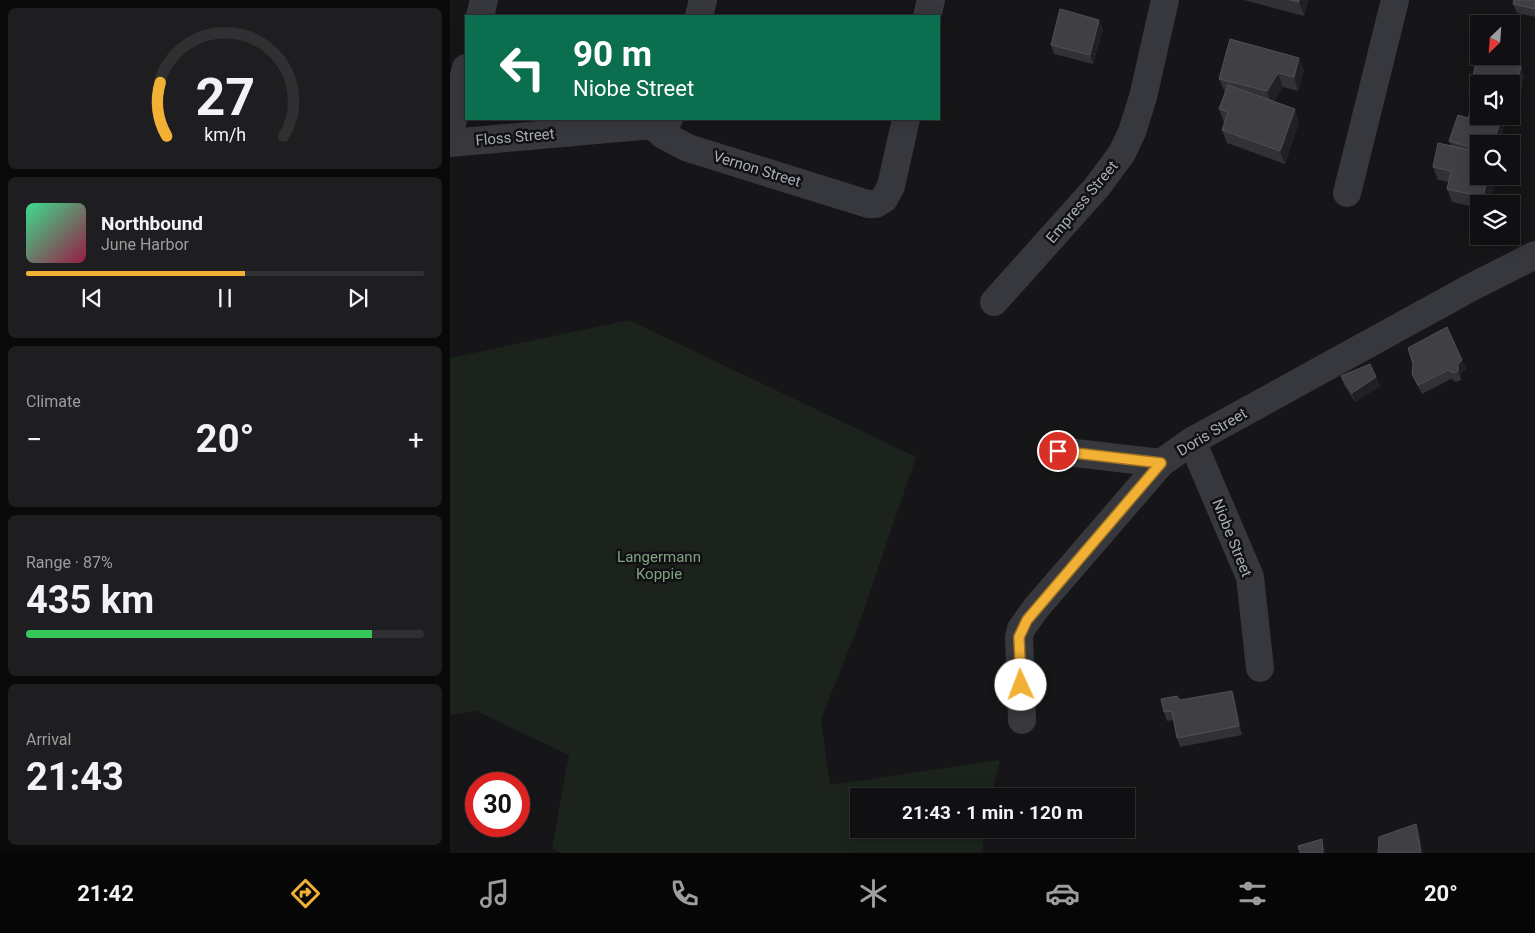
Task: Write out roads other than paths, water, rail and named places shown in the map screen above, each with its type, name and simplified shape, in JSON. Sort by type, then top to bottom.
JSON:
[{"type":"street","points":[[480,15],[484,0]]},
{"type":"street","points":[[699,15],[702,0]]},
{"type":"street","points":[[927,15],[931,0]]},
{"type":"street","name":"Empress Street","points":[[994,302],[1097,187],[1122,153],[1132,132],[1143,98],[1165,0]]},
{"type":"street","points":[[1347,193],[1395,0]]},
{"type":"street","points":[[450,131],[465,72]]},
{"type":"street","name":"Vernon Street","points":[[660,122],[663,136],[688,148],[868,204],[876,204],[888,192],[906,120]]},
{"type":"street","name":"Floss Street","points":[[450,143],[660,122]]},
{"type":"street","name":"Doris Street","points":[[1022,720],[1019,643],[1021,629],[1036,608],[1161,463],[1192,442],[1470,288],[1533,258]]},
{"type":"street","name":"Niobe Street","points":[[1192,442],[1250,577],[1260,668]]},
{"type":"street","points":[[1058,451],[1161,463]]},
{"type":"park label","name":"Langermann Koppie","points":[[659,566]]}]
